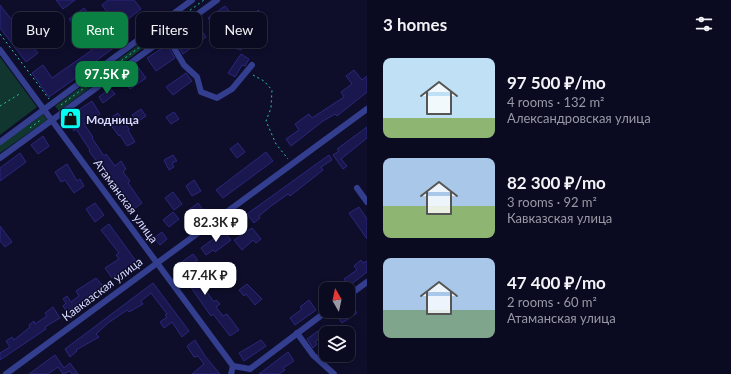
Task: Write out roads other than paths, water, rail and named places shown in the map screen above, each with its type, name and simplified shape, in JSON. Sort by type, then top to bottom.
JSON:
[{"type":"street","points":[[0,158],[47,113],[53,103],[192,0]]},
{"type":"street","points":[[200,12],[217,0]]},
{"type":"street","points":[[0,142],[148,48]]},
{"type":"street","points":[[174,48],[184,65],[197,77],[201,92],[217,98],[232,89],[252,65]]},
{"type":"street","name":"Атаманская улица","points":[[0,50],[233,366]]},
{"type":"street","name":"Кавказская улица","points":[[6,374],[367,109]]},
{"type":"street","points":[[357,188],[367,202]]},
{"type":"street","points":[[355,291],[367,282]]},
{"type":"street","points":[[231,374],[233,366],[250,369],[319,317]]},
{"type":"street","points":[[297,333],[313,355],[334,374]]},
{"type":"place","name":"Модница","points":[[70,119]]}]
